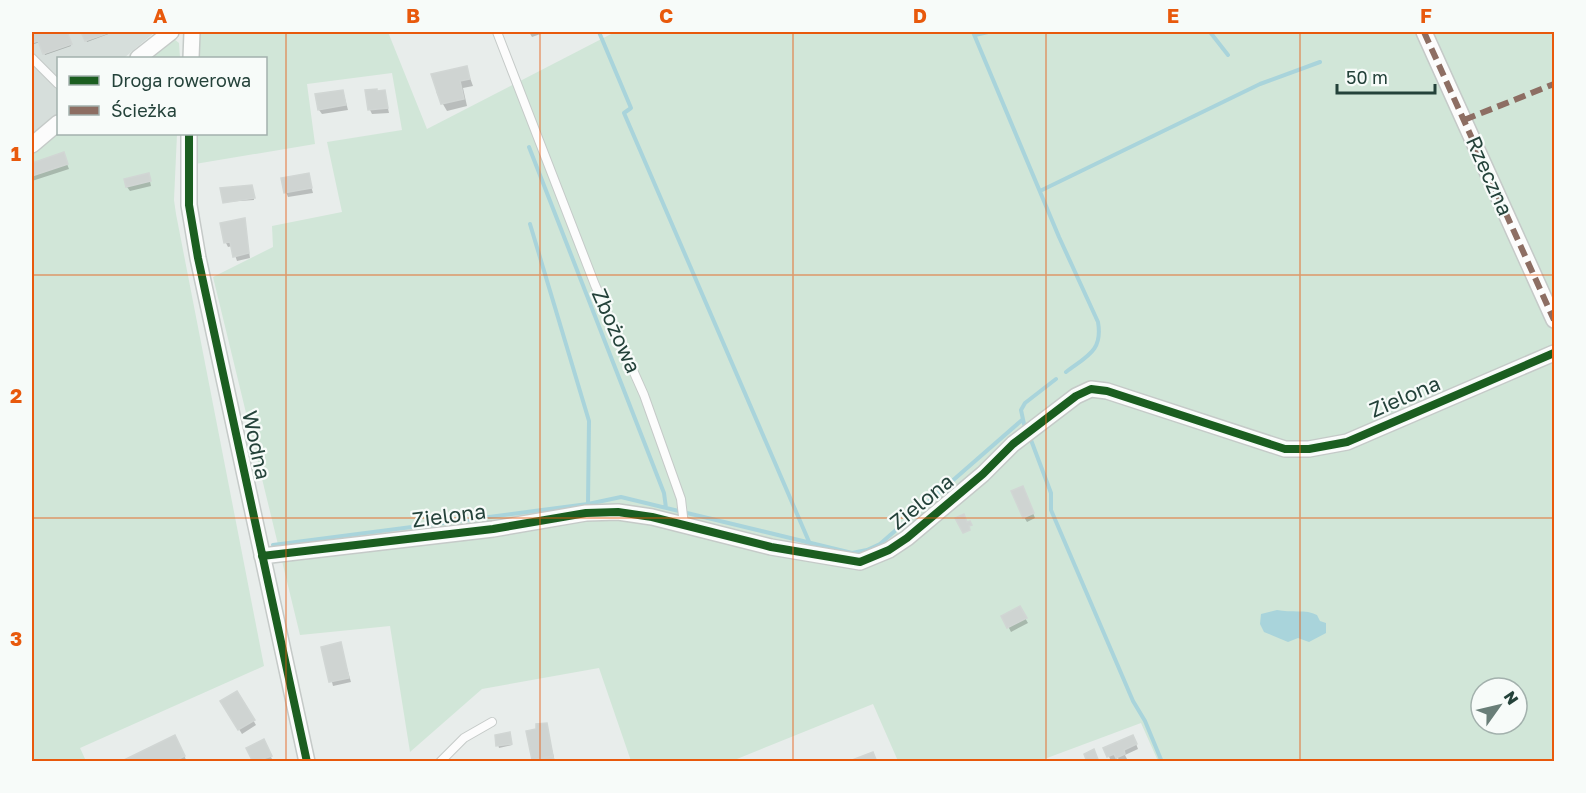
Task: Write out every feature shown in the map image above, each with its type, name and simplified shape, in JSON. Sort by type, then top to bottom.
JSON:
[{"type":"street","points":[[139,57],[171,32]]},
{"type":"street","points":[[191,57],[192,32]]},
{"type":"street","name":"Rzeczna","points":[[1424,32],[1554,320]]},
{"type":"street","points":[[32,145],[57,124]]},
{"type":"street","name":"Wodna","points":[[189,135],[189,206],[196,248],[307,762]]},
{"type":"street","name":"Zielona","points":[[262,556],[493,530],[586,513],[618,512],[684,525],[771,547],[860,562],[889,550],[908,538],[983,474],[1013,444],[1076,396],[1091,389],[1107,391],[1285,449],[1310,449],[1347,442],[1554,353]]},
{"type":"lane","name":"Zbożowa","points":[[497,32],[595,285],[644,395],[681,499],[684,525]]},
{"type":"lane","points":[[32,58],[57,83]]},
{"type":"lane","points":[[440,762],[464,738],[492,722]]},
{"type":"shaded area","points":[[32,32],[155,32],[125,57],[57,57],[57,115],[35,134],[32,130]]},
{"type":"green space","points":[[200,32],[388,32],[427,129],[615,32],[1554,32],[1554,761],[1158,761],[1141,723],[1039,761],[898,761],[873,704],[732,761],[631,761],[599,668],[482,689],[410,752],[390,626],[300,635],[213,277],[273,247],[272,226],[342,212],[327,142],[402,130],[392,73],[307,84],[315,144],[195,164],[196,135],[267,135],[267,57],[199,57]]},
{"type":"green space","points":[[174,39],[179,43],[180,57],[149,57]]},
{"type":"green space","points":[[57,133],[57,135],[177,135],[174,200],[176,214],[264,666],[80,748],[86,761],[32,762],[32,154]]},
{"type":"water","points":[[1277,610],[1308,612],[1317,615],[1320,621],[1326,623],[1326,633],[1309,642],[1298,638],[1288,642],[1264,632],[1260,624],[1261,614]]},
{"type":"building","points":[[32,32],[67,32],[72,44],[43,54],[38,41],[32,43]]},
{"type":"building","points":[[81,32],[111,32],[85,41]]},
{"type":"building","points":[[467,66],[470,79],[460,81],[464,99],[441,104],[431,74]]},
{"type":"building","points":[[377,89],[377,91],[385,90],[388,108],[368,110],[365,90]]},
{"type":"building","points":[[343,90],[346,105],[318,110],[315,94]]},
{"type":"building","points":[[64,152],[68,164],[32,176],[32,163]]},
{"type":"building","points":[[149,173],[151,181],[126,187],[124,179]]},
{"type":"building","points":[[309,173],[312,188],[284,193],[281,178]]},
{"type":"building","points":[[252,185],[255,198],[223,203],[220,188]]},
{"type":"building","points":[[245,218],[249,253],[233,257],[230,242],[224,243],[220,223]]},
{"type":"building","points":[[1023,486],[1034,513],[1023,518],[1011,491]]},
{"type":"building","points":[[964,514],[967,522],[970,521],[972,525],[969,526],[970,530],[963,533],[955,518]]},
{"type":"building","points":[[1020,606],[1027,618],[1007,628],[1001,616]]},
{"type":"building","points":[[341,642],[349,678],[329,682],[321,647]]},
{"type":"building","points":[[237,691],[255,720],[238,730],[220,701]]},
{"type":"building","points":[[547,723],[553,756],[532,760],[526,731],[536,729],[536,724]]},
{"type":"building","points":[[510,732],[512,744],[496,746],[495,735]]},
{"type":"building","points":[[175,735],[185,756],[173,762],[120,762]]},
{"type":"building","points":[[1133,735],[1137,744],[1124,750],[1125,754],[1116,758],[1114,754],[1107,757],[1103,748]]},
{"type":"building","points":[[264,739],[272,756],[253,762],[246,748]]},
{"type":"building","points":[[1094,749],[1099,762],[1087,762],[1084,754]]},
{"type":"building","points":[[873,752],[877,762],[847,762]]},
{"type":"building","points":[[553,756],[554,762],[532,762],[532,760]]},
{"type":"waterway","points":[[599,32],[631,108],[624,113],[810,544]]},
{"type":"waterway","points":[[973,32],[1059,237],[1098,322],[1099,332],[1096,346],[1087,357],[1066,372]]},
{"type":"waterway","points":[[975,35],[988,32]]},
{"type":"waterway","points":[[1210,32],[1228,55]]},
{"type":"waterway","points":[[1040,191],[1260,84],[1320,62]]},
{"type":"waterway","points":[[529,147],[664,493],[666,508]]},
{"type":"waterway","points":[[530,224],[589,421],[588,504]]},
{"type":"waterway","points":[[1024,424],[1021,410],[1025,403],[1056,379]]},
{"type":"waterway","points":[[273,545],[588,504],[621,497],[852,553],[880,544],[1022,420]]},
{"type":"waterway","points":[[1031,440],[1051,493],[1051,510],[1133,701],[1145,721],[1162,762]]},
{"type":"marked path","points":[[1424,32],[1554,320]]},
{"type":"marked path","points":[[1464,120],[1554,84]]},
{"type":"cycle path","points":[[189,135],[189,205],[198,258],[307,762]]},
{"type":"cycle path","points":[[262,556],[493,529],[586,513],[618,512],[652,517],[771,547],[860,562],[889,550],[907,538],[983,474],[1013,444],[1076,396],[1091,389],[1107,391],[1285,449],[1309,449],[1347,442],[1554,353]]}]
